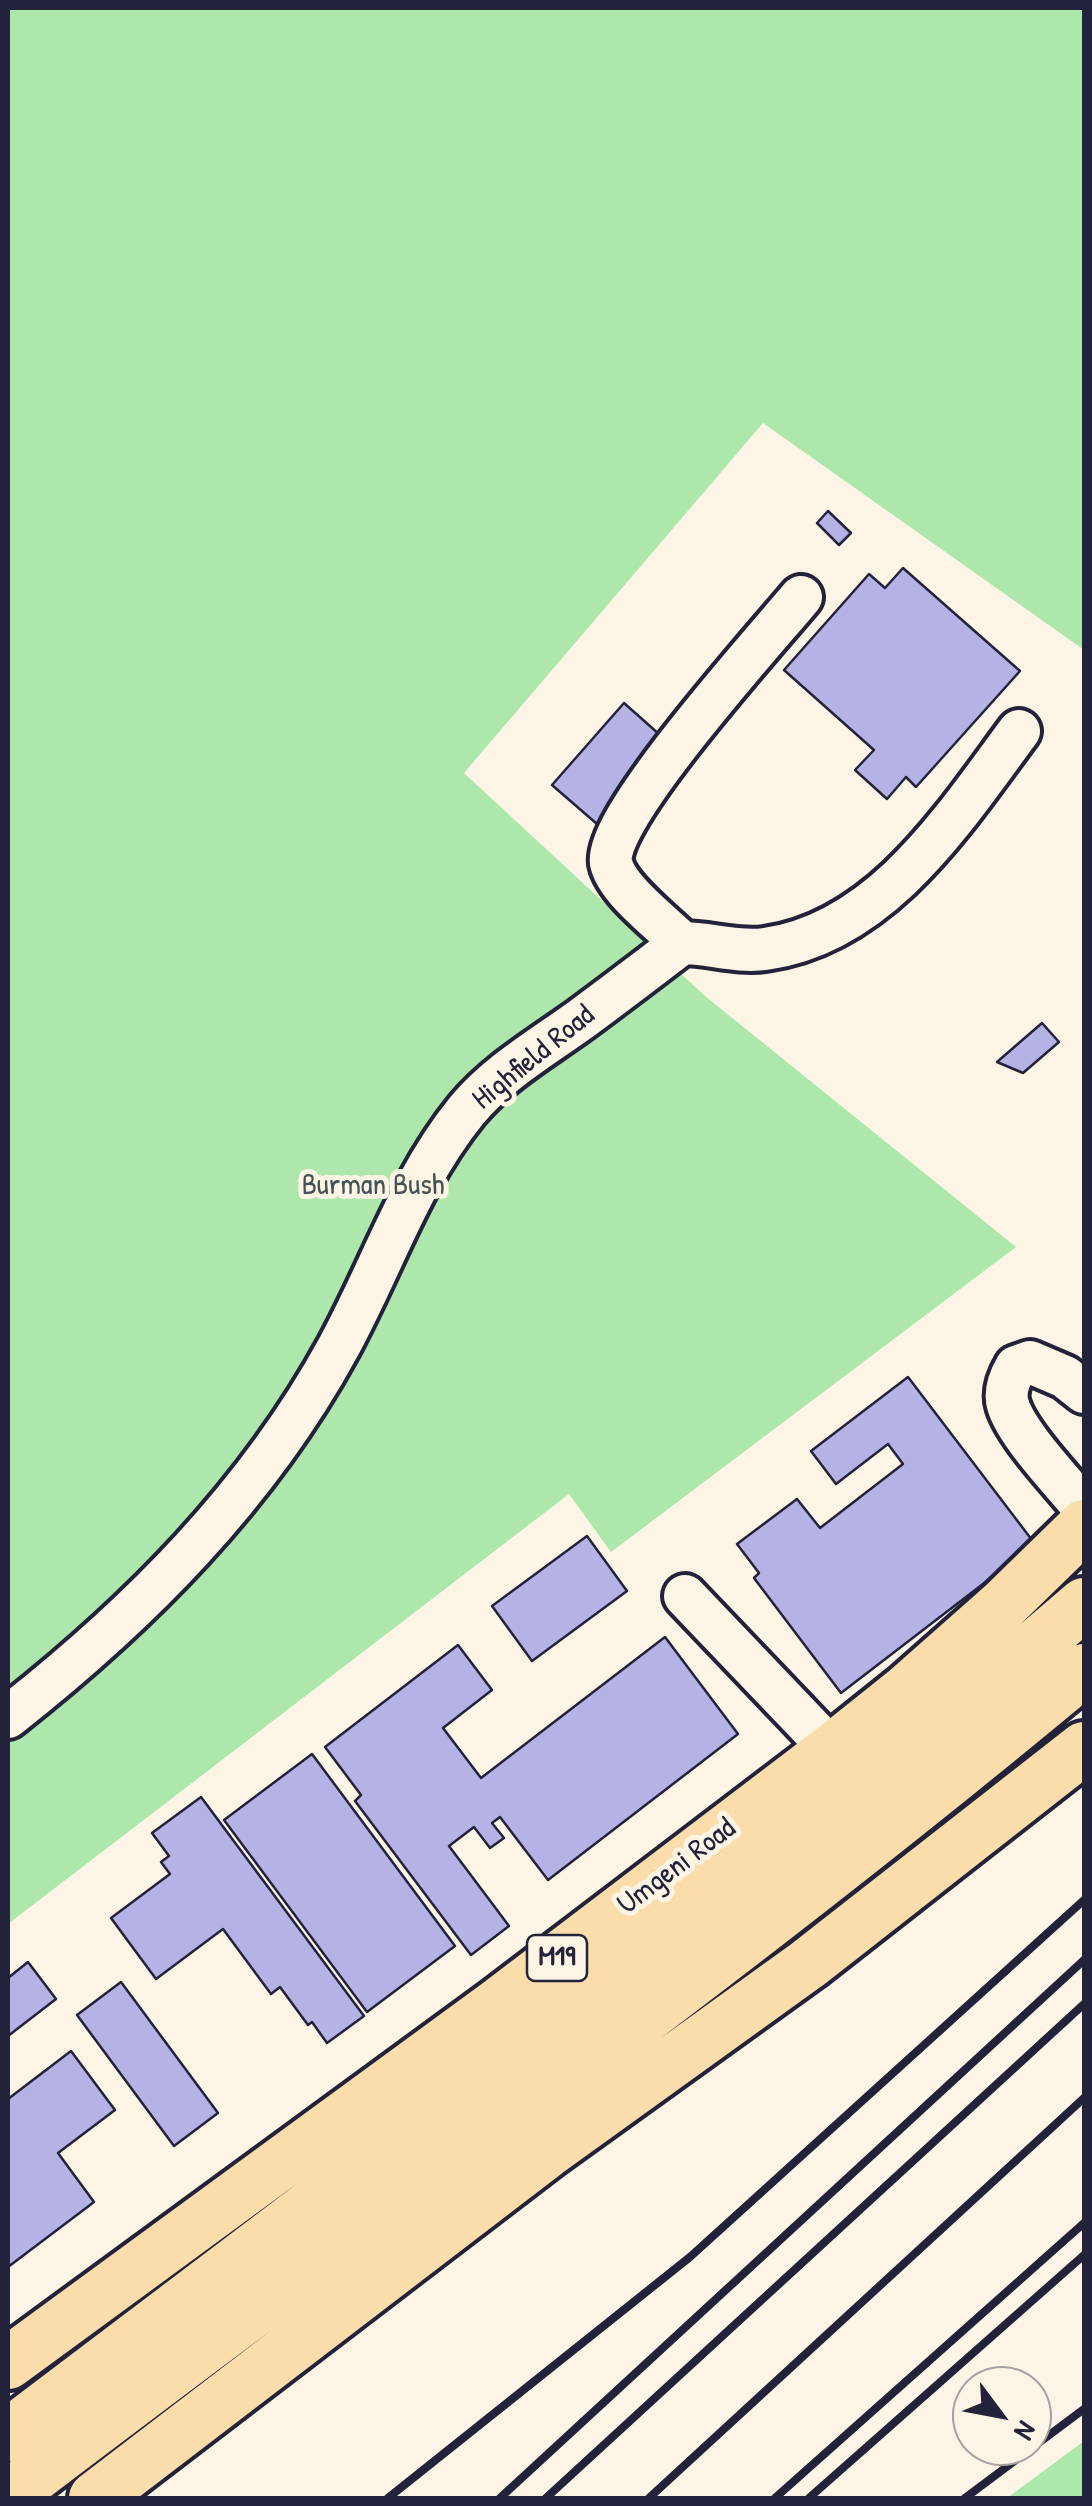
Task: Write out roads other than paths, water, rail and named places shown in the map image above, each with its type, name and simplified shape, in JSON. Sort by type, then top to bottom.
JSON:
[{"type":"main road","name":"Umgeni Road","points":[[8,2363],[498,2004],[832,1750],[1002,1606],[1084,1526]]},
{"type":"main road","points":[[8,2435],[917,1747],[1084,1604]]},
{"type":"main road","points":[[8,2496],[959,1775],[1084,1670]]},
{"type":"main road","points":[[95,2498],[546,2152],[808,1964],[1084,1748]]},
{"type":"lane","points":[[801,597],[668,758],[626,817],[611,848],[617,877],[682,942],[761,950],[793,944],[876,899],[928,848],[1020,731]]},
{"type":"lane","name":"Highfield Road","points":[[8,1717],[71,1667],[163,1580],[244,1492],[296,1420],[338,1347],[408,1199],[470,1106],[510,1069],[682,942]]},
{"type":"lane","points":[[1084,1392],[1065,1377],[1030,1362],[1016,1368],[1006,1390],[1008,1404],[1020,1427],[1084,1508]]},
{"type":"lane","points":[[685,1596],[832,1750]]},
{"type":"railway","points":[[388,2498],[690,2257],[1084,1900]]},
{"type":"railway","points":[[500,2498],[1084,1960]]},
{"type":"railway","points":[[546,2498],[1084,2004]]},
{"type":"railway","points":[[649,2498],[1084,2098]]},
{"type":"railway","points":[[775,2498],[1084,2223]]},
{"type":"railway","points":[[809,2498],[1084,2255]]},
{"type":"railway","points":[[965,2498],[1084,2409]]},
{"type":"park label","name":"Burman Bush","points":[[373,1186]]}]
